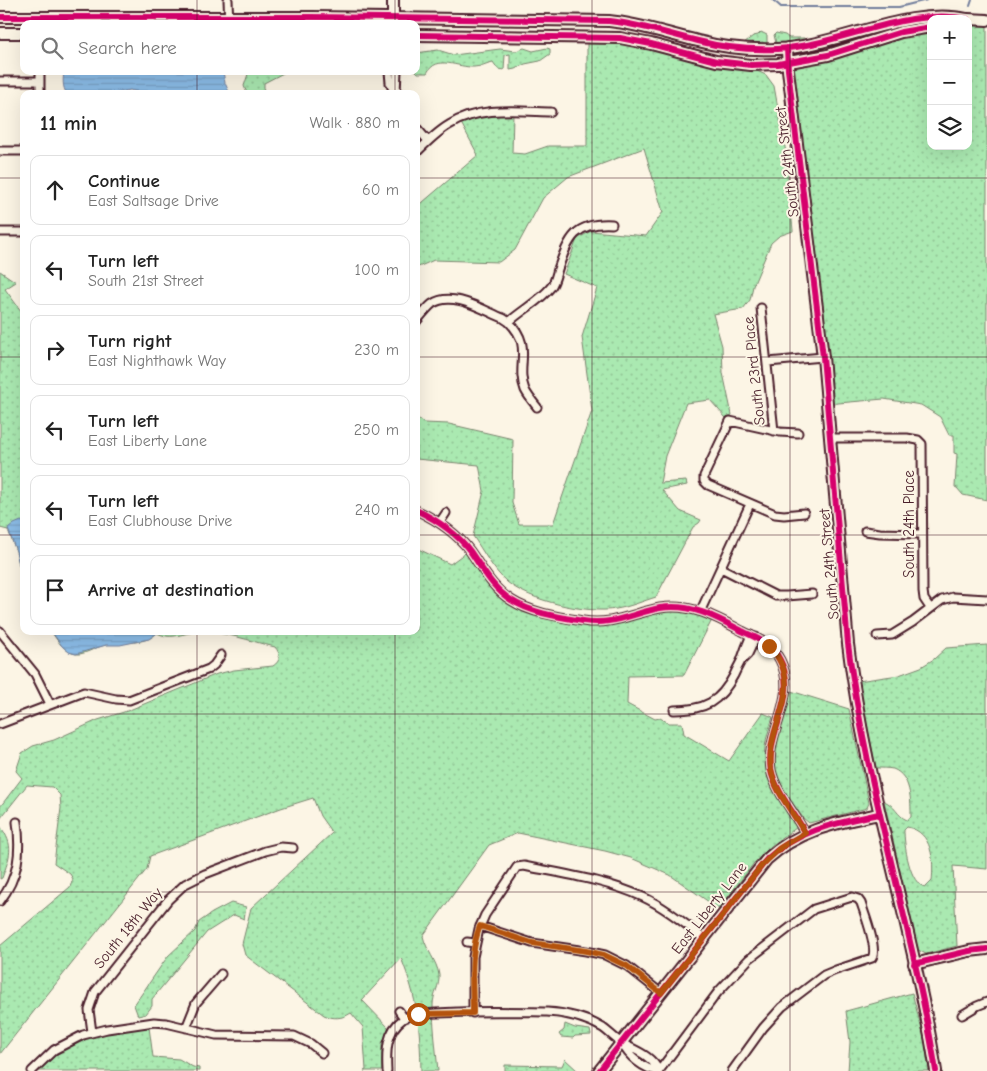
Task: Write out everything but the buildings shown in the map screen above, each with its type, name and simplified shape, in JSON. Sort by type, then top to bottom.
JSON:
[{"type":"main road","points":[[393,0],[393,20]]},
{"type":"main road","points":[[0,17],[39,20],[228,20]]},
{"type":"main road","points":[[420,21],[622,22],[652,28],[717,46],[751,49],[787,48],[825,42],[908,20],[927,18]]},
{"type":"main road","points":[[972,20],[987,20]]},
{"type":"main road","points":[[420,35],[620,38],[716,61],[751,65],[788,62],[828,55],[901,32],[927,27]]},
{"type":"main road","points":[[0,33],[20,33]]},
{"type":"main road","name":"South 24th Street","points":[[787,48],[823,357],[850,659],[858,716],[936,1071]]},
{"type":"main road","name":"East Liberty Lane","points":[[599,1071],[763,864],[780,848],[805,833],[879,814]]},
{"type":"main road","points":[[914,964],[987,949]]},
{"type":"street","points":[[228,0],[228,20]]},
{"type":"street","points":[[40,75],[40,90]]},
{"type":"street","points":[[389,75],[393,90]]},
{"type":"street","points":[[395,90],[397,75]]},
{"type":"street","points":[[0,81],[40,81]]},
{"type":"street","points":[[420,149],[448,125],[472,115],[507,111],[551,112]]},
{"type":"street","points":[[420,132],[428,141]]},
{"type":"street","points":[[0,151],[20,151]]},
{"type":"street","points":[[509,322],[547,292],[553,284],[568,243],[574,235],[580,230],[597,223],[612,224]]},
{"type":"street","points":[[0,232],[20,232]]},
{"type":"street","points":[[420,318],[434,303],[451,299],[503,318],[509,322],[521,337],[525,389],[537,407]]},
{"type":"street","name":"South 23rd Place","points":[[761,308],[774,431]]},
{"type":"street","points":[[768,362],[823,357]]},
{"type":"street","points":[[798,433],[774,431],[730,421],[704,476],[704,481],[708,485],[775,514],[804,513]]},
{"type":"street","name":"South 24th Place","points":[[830,438],[908,438],[918,440],[922,444],[923,591],[924,599],[930,608]]},
{"type":"street","points":[[701,610],[750,504]]},
{"type":"street","points":[[420,512],[440,522],[459,539],[469,549],[498,590],[510,600],[537,612],[584,621],[600,622],[626,618],[660,608],[679,607],[701,610],[753,636],[775,651],[786,676],[787,690],[770,750],[772,771],[783,797],[805,833]]},
{"type":"street","points":[[440,522],[446,513]]},
{"type":"street","points":[[864,531],[922,534]]},
{"type":"street","points":[[721,568],[776,596],[812,594]]},
{"type":"street","points":[[877,636],[892,635],[942,600],[953,597],[987,599]]},
{"type":"street","points":[[0,631],[35,674],[50,704]]},
{"type":"street","points":[[674,710],[694,709],[707,705],[724,691],[753,636]]},
{"type":"street","points":[[0,724],[84,692],[116,700],[129,700],[209,668],[214,665],[221,655]]},
{"type":"street","points":[[0,901],[17,878],[20,846],[17,822]]},
{"type":"street","name":"South 18th Way","points":[[92,1032],[89,1010],[95,992],[174,894],[191,880],[205,874],[274,848],[293,848]]},
{"type":"street","points":[[473,1013],[471,942],[485,915],[517,867],[542,870],[619,887],[645,898],[704,939]]},
{"type":"street","points":[[659,1071],[718,992],[750,959],[814,909],[852,897],[858,899],[861,903],[874,946],[872,958],[824,975],[782,1008],[763,1028],[732,1071]]},
{"type":"street","points":[[480,926],[532,943],[604,955],[627,966],[661,993]]},
{"type":"street","points":[[186,1028],[196,1003],[221,974]]},
{"type":"street","points":[[962,1014],[987,1002]]},
{"type":"street","points":[[399,1011],[404,1018]]},
{"type":"street","points":[[387,1071],[386,1049],[394,1029],[404,1018],[409,1015],[429,1013],[473,1013],[566,1014],[584,1019],[609,1032],[622,1043],[632,1046],[656,1065],[659,1071]]},
{"type":"street","points":[[32,1071],[54,1050],[76,1038],[92,1032],[154,1022],[216,1035],[294,1036],[311,1044],[322,1053]]},
{"type":"street","points":[[622,1043],[626,1052],[651,1070],[659,1071]]},
{"type":"street","points":[[641,1063],[646,1056]]},
{"type":"green space","points":[[972,20],[987,20],[987,500],[963,495],[955,487],[957,454],[954,453],[954,435],[949,435],[940,417],[921,405],[884,399],[827,404],[788,57],[831,49],[901,26],[927,23],[927,150],[972,150]]},
{"type":"green space","points":[[761,32],[767,35],[767,44],[762,42],[755,44],[744,43],[753,36]]},
{"type":"green space","points":[[776,33],[789,38],[804,38],[806,40],[776,43],[774,35]]},
{"type":"green space","points":[[587,40],[613,41],[750,68],[766,75],[774,86],[786,153],[793,231],[779,236],[771,243],[753,286],[750,300],[743,309],[713,314],[722,346],[723,373],[732,415],[726,418],[710,400],[686,403],[665,456],[660,483],[686,481],[687,485],[662,490],[680,511],[701,520],[693,527],[656,597],[626,607],[604,610],[575,608],[544,600],[517,589],[507,582],[493,566],[473,536],[484,491],[479,465],[420,459],[420,420],[424,423],[449,424],[513,439],[512,503],[519,524],[553,524],[592,411],[582,337],[597,288],[564,274],[577,239],[591,231],[646,236],[663,212],[644,148],[568,177],[543,198],[515,250],[499,262],[434,260],[420,266],[420,205],[478,155],[461,123],[487,116],[513,114],[512,153],[525,154],[548,146],[587,146]]},
{"type":"green space","points":[[524,48],[533,51],[547,48],[550,49],[550,54],[540,61],[510,70],[510,54],[505,55],[504,70],[498,69],[493,62],[474,67],[442,63],[431,67],[427,73],[420,73],[420,52],[438,50],[454,55],[500,49],[516,51]]},
{"type":"green space","points":[[248,75],[279,75],[264,83],[263,90],[246,90],[244,86]]},
{"type":"green space","points":[[0,271],[16,282],[5,289],[20,310],[20,568],[8,530],[0,528]]},
{"type":"green space","points":[[420,550],[450,564],[465,553],[483,570],[490,581],[522,606],[600,623],[679,607],[714,616],[684,675],[628,676],[627,704],[655,719],[660,718],[669,723],[682,723],[684,734],[729,761],[763,713],[773,717],[765,747],[766,769],[774,789],[796,828],[771,846],[754,863],[719,909],[670,875],[631,858],[518,833],[489,845],[423,936],[439,975],[433,1005],[438,1071],[421,1071],[420,1041],[415,1000],[401,958],[362,1000],[389,1028],[382,1044],[382,1071],[364,1071],[366,1070],[363,1027],[351,1013],[338,1018],[324,1015],[245,955],[242,944],[251,908],[332,833],[320,816],[313,798],[150,856],[147,869],[0,1054],[0,946],[70,887],[73,879],[70,874],[54,863],[61,808],[60,795],[52,787],[27,785],[0,819],[0,807],[22,778],[16,771],[22,753],[33,746],[54,740],[98,720],[127,711],[217,674],[234,670],[273,666],[278,662],[279,657],[275,647],[227,635],[420,635]]},
{"type":"green space","points":[[54,635],[154,635],[138,642],[108,645],[76,654],[68,651]]},
{"type":"green space","points":[[987,645],[987,869],[953,866],[957,946],[926,954],[918,950],[884,801],[907,820],[911,817],[909,789],[899,772],[893,769],[876,768],[858,681],[899,675],[921,667],[946,648]],"holes":[[[907,827],[916,830],[927,841],[932,856],[932,881],[926,887],[920,885],[915,880],[906,853],[904,830]]]},
{"type":"green space","points":[[791,691],[849,709],[869,803],[867,808],[809,823],[803,818],[790,799],[778,778],[774,757],[777,734]]},
{"type":"green space","points":[[0,826],[8,839],[10,851],[5,870],[0,879]]},
{"type":"green space","points":[[231,903],[246,907],[244,919],[234,915],[207,932],[152,999],[152,1006],[146,1014],[138,1016],[134,1005],[168,956],[195,931],[199,922]]},
{"type":"green space","points":[[912,993],[925,1041],[929,1071],[848,1071],[850,1042],[846,1011]]},
{"type":"green space","points":[[565,1024],[575,1028],[590,1030],[591,1035],[575,1036],[573,1038],[561,1037],[559,1034],[564,1030]]},
{"type":"green space","points":[[149,1027],[153,1057],[179,1059],[193,1067],[199,1068],[199,1071],[38,1071],[62,1051],[89,1038]]},
{"type":"green space","points":[[565,1059],[578,1071],[505,1071],[505,1065],[562,1066]]},
{"type":"water","points":[[64,75],[224,75],[228,90],[65,90]]},
{"type":"water","points":[[20,521],[20,568],[8,529]]},
{"type":"water","points":[[54,635],[154,635],[149,639],[120,645],[106,645],[76,654],[69,652]]},
{"type":"waterway","points":[[773,0],[781,7],[899,7],[927,0]]},
{"type":"waterway","points":[[970,6],[972,0]]},
{"type":"cycle path","points":[[0,17],[312,17],[609,21],[718,45],[767,49],[800,46],[897,22],[927,17]]},
{"type":"cycle path","points":[[420,35],[620,38],[716,61],[751,65],[778,64],[828,55],[901,32],[927,28]]},
{"type":"cycle path","points":[[787,48],[788,70],[823,357],[848,644],[866,752],[915,964],[936,1071]]},
{"type":"cycle path","points":[[420,512],[439,522],[452,532],[465,544],[498,590],[511,600],[527,608],[555,616],[594,622],[613,620],[660,608],[693,609],[713,616],[759,639],[773,650],[777,654],[785,674],[786,687],[770,756],[771,770],[781,795],[805,833]]},
{"type":"cycle path","points":[[599,1071],[767,859],[806,834],[834,824],[879,814]]},
{"type":"cycle path","points":[[914,964],[969,951],[987,949]]},
{"type":"route","points":[[418,1014],[473,1013],[475,943],[480,926],[519,940],[545,946],[595,952],[618,960],[661,993],[763,864],[780,848],[805,833],[783,797],[772,771],[770,750],[787,690],[786,676],[782,665],[775,651],[769,646]]}]
